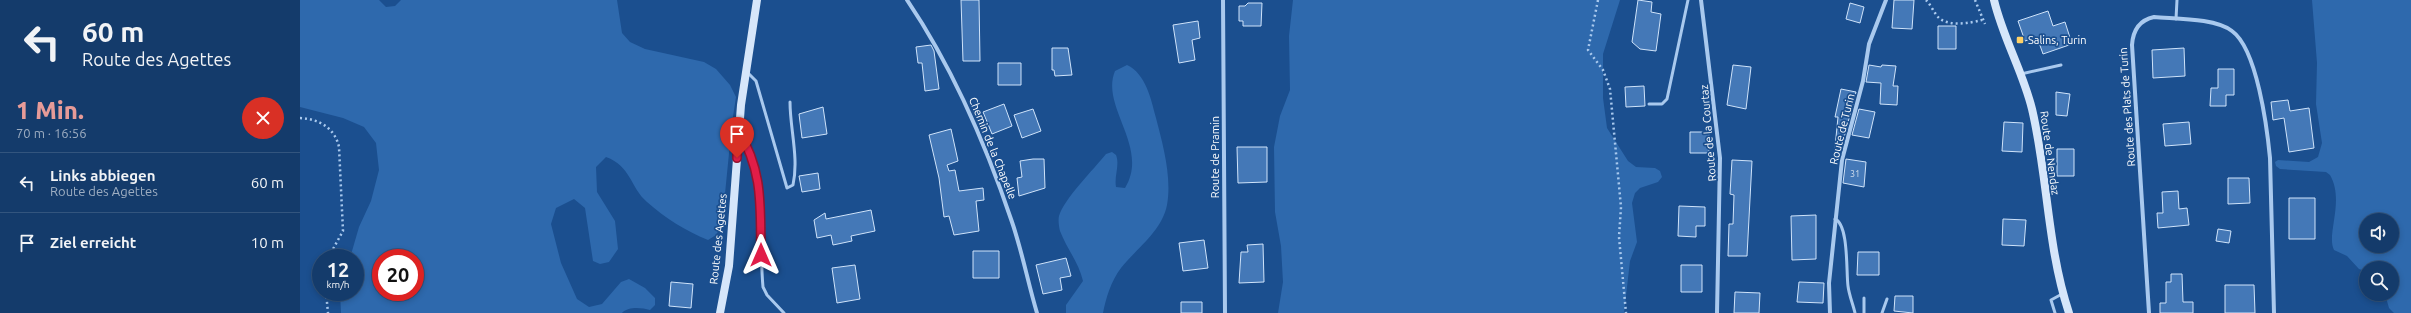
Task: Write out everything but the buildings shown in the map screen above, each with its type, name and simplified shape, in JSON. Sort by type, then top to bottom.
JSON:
[{"type":"main road","name":"Route des Agettes","points":[[720,313],[728,266],[738,130],[757,0]]},
{"type":"main road","name":"Route de Nendaz","points":[[1994,0],[2019,74],[2032,107],[2040,148],[2051,241],[2063,294],[2069,313]]},
{"type":"street","name":"Chemin de la Chapelle","points":[[907,0],[927,30],[960,90],[1013,223],[1037,313]]},
{"type":"street","name":"Route de Pramin","points":[[1223,0],[1225,313]]},
{"type":"street","name":"Route de la Courtaz","points":[[1701,0],[1720,158],[1717,313]]},
{"type":"street","name":"Route de Turin","points":[[1830,313],[1829,283],[1842,160],[1863,81],[1868,44],[1886,0]]},
{"type":"street","name":"Route des Plats de Turin","points":[[2149,313],[2132,38],[2137,27],[2145,19],[2176,19],[2216,24],[2231,30],[2244,44],[2251,60],[2268,136],[2270,158],[2274,313]]},
{"type":"lane","points":[[1649,104],[1662,104],[1667,99],[1688,0]]},
{"type":"lane","points":[[2176,19],[2177,0]]},
{"type":"lane","points":[[2019,74],[2061,65]]},
{"type":"lane","points":[[746,71],[752,74],[756,81],[787,188],[793,185],[796,172],[790,121],[790,102]]},
{"type":"lane","points":[[738,130],[752,157],[761,197],[763,286],[767,295],[784,313]]},
{"type":"lane","points":[[1835,219],[1841,225],[1845,245],[1848,288],[1855,313]]},
{"type":"lane","points":[[2055,313],[2051,300],[2063,294]]},
{"type":"lane","points":[[1864,298],[1864,313]]},
{"type":"lane","points":[[1882,313],[1887,299]]},
{"type":"path","points":[[1598,0],[1588,50],[1603,70],[1610,89],[1621,207],[1619,238],[1626,313]]},
{"type":"path","points":[[1926,0],[1938,17],[1946,22],[1959,23],[1982,20]]},
{"type":"path","points":[[1975,0],[1982,20],[1985,24]]},
{"type":"path","points":[[300,118],[317,121],[337,135],[339,147],[343,231],[333,249]]},
{"type":"path","points":[[327,301],[328,313]]},
{"type":"shaded area","points":[[300,0],[379,0],[386,7],[395,6],[401,0],[617,0],[622,33],[630,42],[645,49],[704,62],[716,69],[730,85],[736,97],[722,224],[716,235],[708,240],[668,219],[647,202],[641,196],[621,166],[606,157],[596,167],[597,192],[615,221],[618,249],[609,262],[600,264],[593,261],[585,208],[574,199],[556,208],[551,224],[561,263],[577,299],[589,307],[602,304],[621,282],[629,279],[645,288],[655,298],[655,305],[650,310],[632,308],[622,313],[341,313],[340,301],[364,301],[364,249],[353,249],[359,227],[371,201],[379,170],[376,143],[364,127],[343,118],[300,107]]},
{"type":"shaded area","points":[[1293,0],[1620,0],[1603,54],[1603,98],[1607,128],[1628,161],[1636,167],[1655,168],[1660,171],[1662,177],[1658,182],[1640,188],[1635,193],[1632,203],[1637,242],[1630,261],[1624,313],[1278,313],[1283,282],[1281,246],[1275,212],[1274,147],[1280,116],[1290,90],[1289,36]]},
{"type":"shaded area","points":[[2312,0],[2411,0],[2411,313],[2394,313],[2389,308],[2387,301],[2399,301],[2399,261],[2359,261],[2359,269],[2347,256],[2334,250],[2332,235],[2336,195],[2330,175],[2326,172],[2280,169],[2276,166],[2275,162],[2278,160],[2309,162],[2318,157],[2322,143],[2316,104],[2317,63]]},
{"type":"shaded area","points":[[1127,65],[1139,74],[1147,88],[1152,103],[1168,172],[1167,205],[1160,223],[1114,278],[1103,313],[1066,313],[1066,305],[1083,281],[1079,268],[1060,231],[1059,216],[1073,193],[1106,154],[1112,152],[1116,155],[1116,187],[1125,188],[1131,173],[1132,157],[1129,142],[1114,99],[1112,85],[1115,71]]},
{"type":"place","name":"Salins, Turin","points":[[2020,40]]},
{"type":"route","points":[[737,158],[738,130],[752,157],[757,175],[761,197],[761,255]]}]
